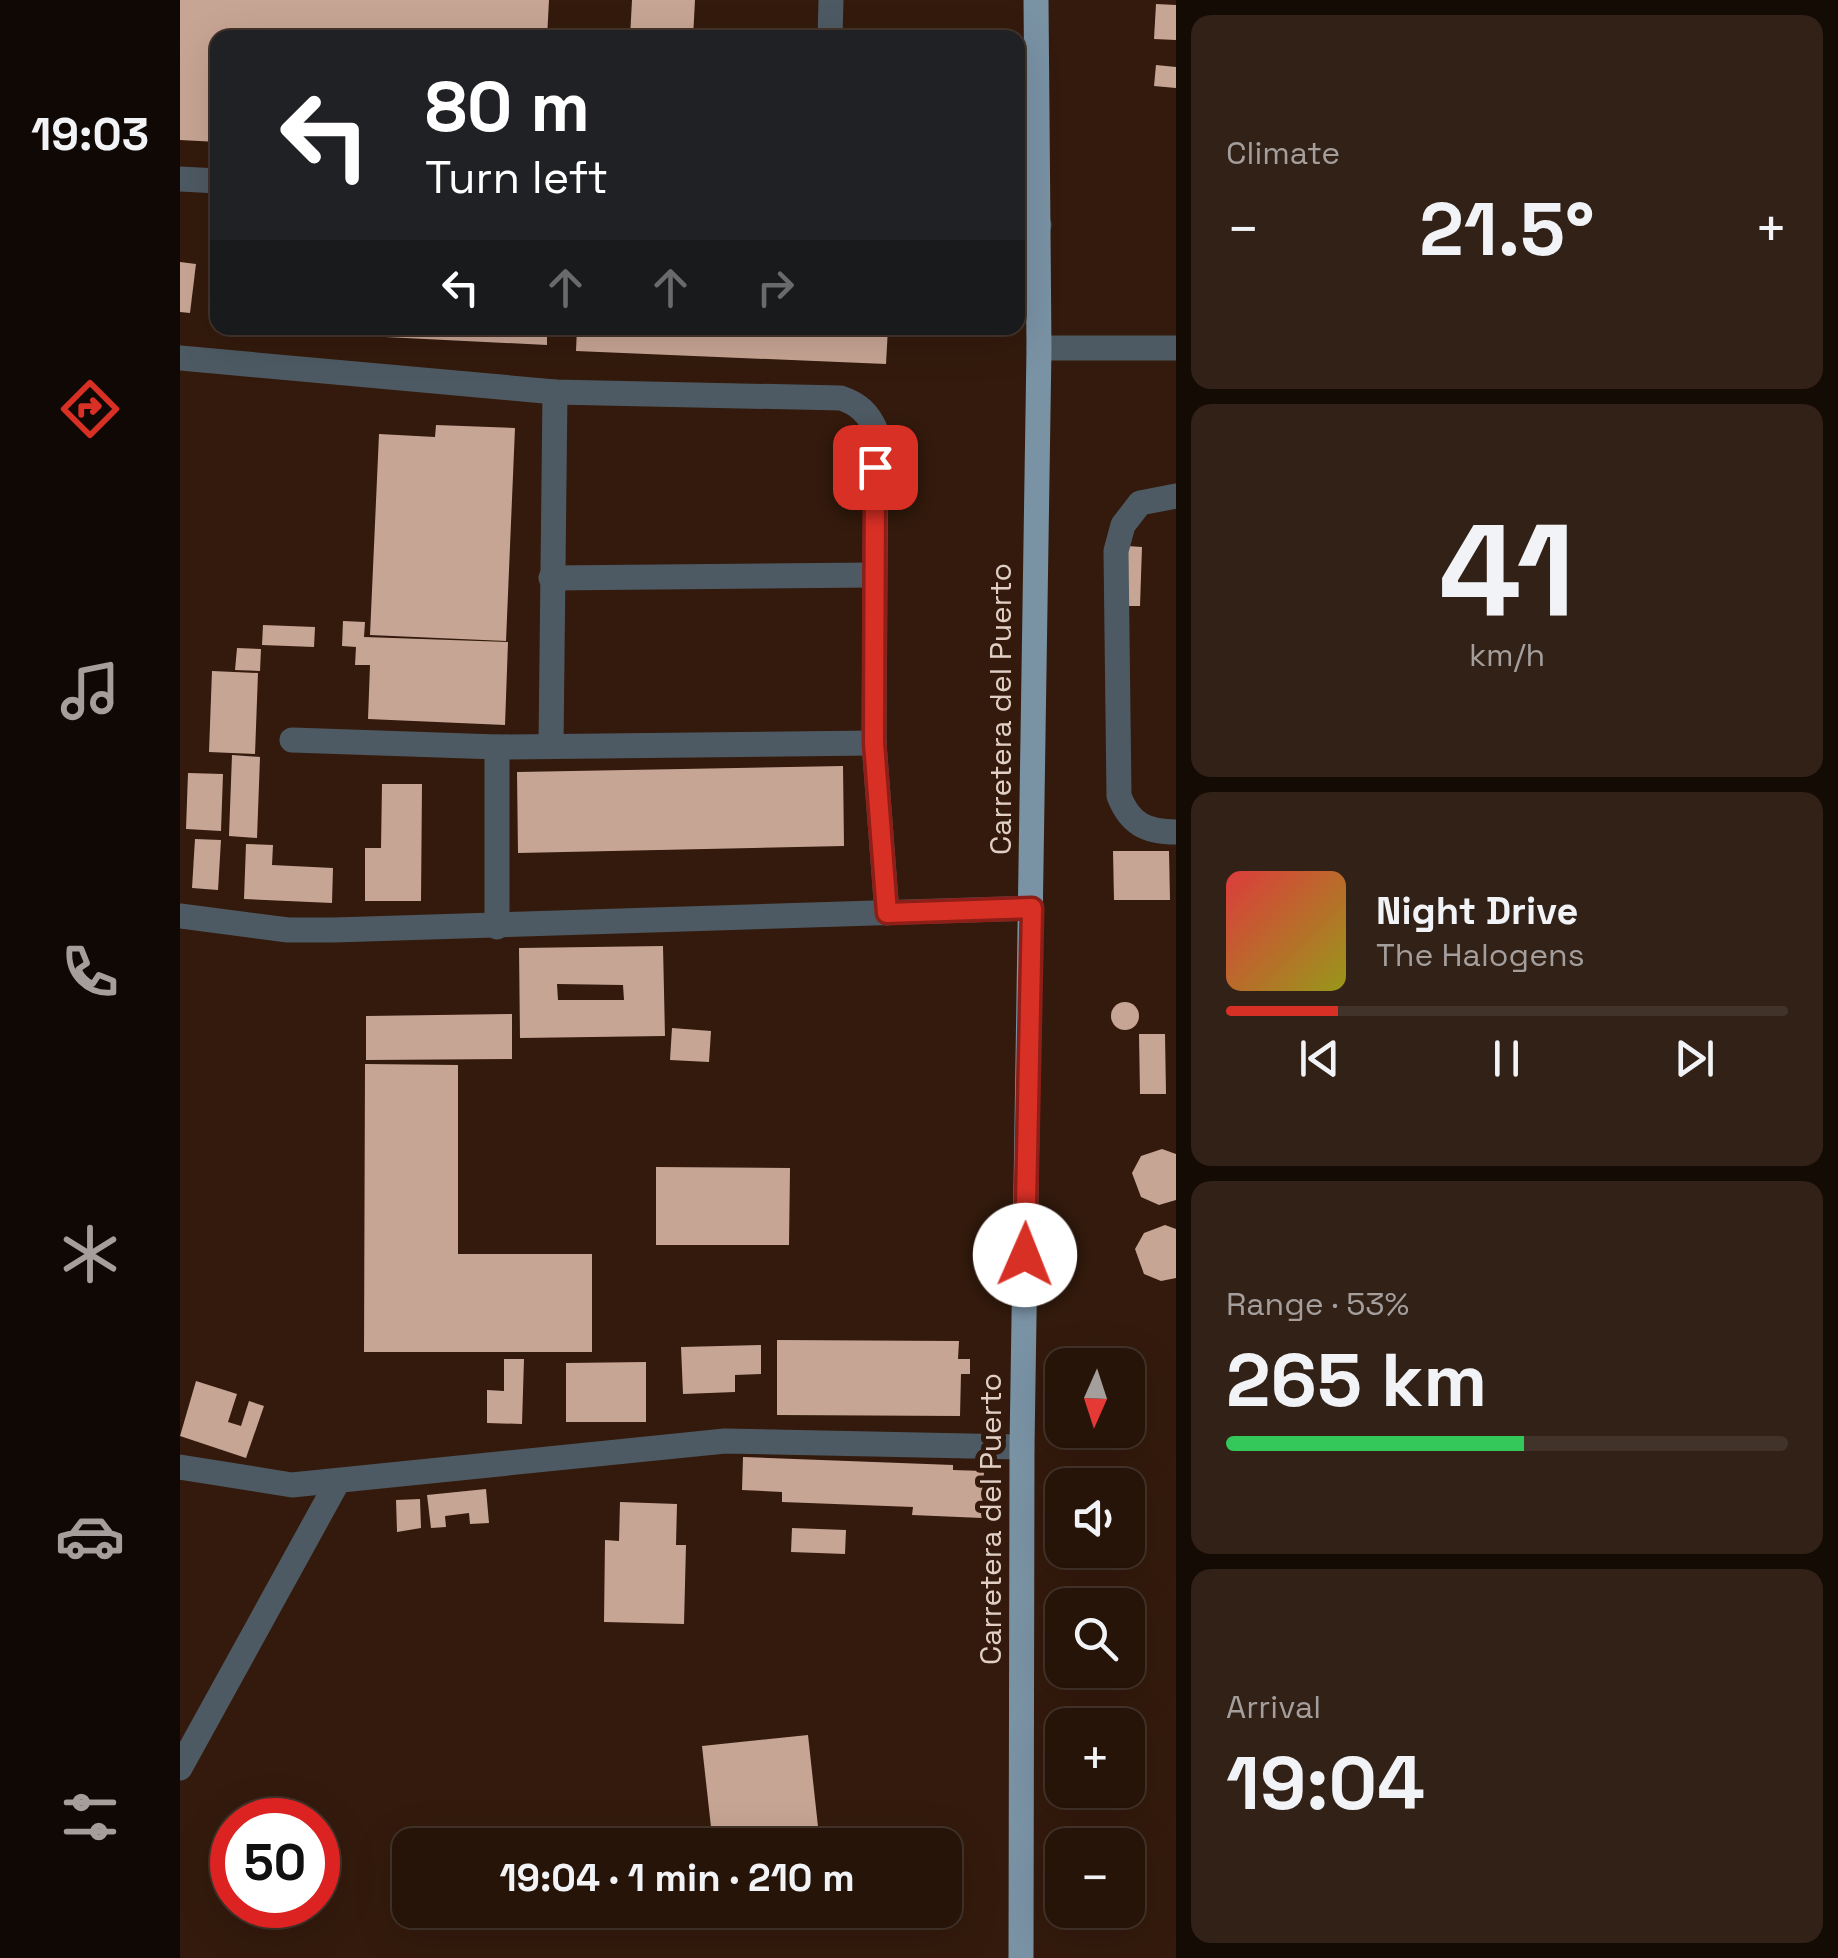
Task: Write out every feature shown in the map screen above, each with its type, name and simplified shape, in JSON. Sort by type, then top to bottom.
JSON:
[{"type":"main road","name":"Carretera del Puerto","points":[[1022,1958],[1022,1448],[1032,908],[1031,648],[1039,348],[1028,225],[1036,0]]},
{"type":"lane","points":[[830,30],[831,0]]},
{"type":"lane","points":[[180,178],[210,180]]},
{"type":"lane","points":[[1039,348],[1176,348]]},
{"type":"lane","points":[[180,358],[555,392],[842,398],[854,402],[871,418],[876,431],[874,743],[887,913]]},
{"type":"lane","points":[[551,745],[555,392]]},
{"type":"lane","points":[[1176,496],[1140,503],[1124,525],[1116,550],[1119,796],[1126,814],[1139,826],[1176,832]]},
{"type":"lane","points":[[551,578],[873,574]]},
{"type":"lane","points":[[292,740],[497,747],[874,743]]},
{"type":"lane","points":[[497,747],[497,926]]},
{"type":"lane","points":[[180,916],[288,930],[1032,908]]},
{"type":"lane","points":[[180,1466],[292,1485],[725,1441],[1022,1448]]},
{"type":"lane","points":[[180,1768],[336,1482]]},
{"type":"building","points":[[180,0],[549,0],[547,30],[210,30],[210,142],[180,140]]},
{"type":"building","points":[[632,0],[695,0],[693,30],[630,30]]},
{"type":"building","points":[[1156,4],[1176,5],[1176,40],[1154,39]]},
{"type":"building","points":[[1156,65],[1176,67],[1176,88],[1154,86]]},
{"type":"building","points":[[180,262],[196,264],[190,313],[180,312]]},
{"type":"building","points":[[547,335],[547,345],[385,337]]},
{"type":"building","points":[[577,335],[888,335],[886,364],[576,351]]},
{"type":"building","points":[[436,425],[515,428],[506,641],[370,635],[379,434],[435,437]]},
{"type":"building","points":[[1127,546],[1142,547],[1140,606],[1125,606]]},
{"type":"building","points":[[343,621],[365,622],[364,637],[508,642],[505,725],[368,719],[370,665],[355,665],[356,647],[342,646]]},
{"type":"building","points":[[263,625],[315,627],[314,647],[262,645]]},
{"type":"building","points":[[237,648],[261,649],[260,671],[235,670]]},
{"type":"building","points":[[212,671],[258,673],[255,754],[209,752]]},
{"type":"building","points":[[232,755],[260,757],[257,838],[229,836]]},
{"type":"building","points":[[843,766],[844,846],[518,853],[517,772]]},
{"type":"building","points":[[188,773],[223,774],[221,831],[186,829]]},
{"type":"building","points":[[382,784],[422,784],[421,901],[365,901],[365,848],[381,848]]},
{"type":"building","points":[[195,839],[221,840],[218,890],[192,888]]},
{"type":"building","points":[[246,844],[273,845],[272,865],[333,868],[332,903],[244,899]]},
{"type":"building","points":[[1113,851],[1169,851],[1170,900],[1114,900]]},
{"type":"building","points":[[663,946],[665,1036],[520,1038],[519,948]],"holes":[[[557,984],[623,985],[624,1000],[558,1000]]]},
{"type":"building","points":[[1125,1002],[1135,1006],[1139,1016],[1135,1026],[1125,1030],[1115,1026],[1111,1016],[1115,1006]]},
{"type":"building","points":[[512,1014],[512,1059],[366,1060],[366,1016]]},
{"type":"building","points":[[672,1028],[711,1031],[709,1062],[670,1060]]},
{"type":"building","points":[[1139,1034],[1165,1034],[1166,1094],[1140,1094]]},
{"type":"building","points":[[365,1064],[458,1065],[458,1254],[592,1254],[592,1352],[364,1352]]},
{"type":"building","points":[[1162,1149],[1176,1154],[1176,1200],[1159,1205],[1141,1197],[1132,1173],[1141,1156]]},
{"type":"building","points":[[656,1167],[790,1168],[789,1245],[656,1245]]},
{"type":"building","points":[[1165,1225],[1176,1229],[1176,1278],[1161,1281],[1144,1274],[1135,1249],[1144,1233]]},
{"type":"building","points":[[777,1340],[959,1341],[958,1359],[970,1359],[970,1374],[961,1374],[960,1416],[777,1415]]},
{"type":"building","points":[[761,1345],[761,1374],[735,1375],[735,1392],[683,1394],[681,1347]]},
{"type":"building","points":[[504,1359],[524,1359],[522,1424],[487,1423],[487,1390],[504,1391]]},
{"type":"building","points":[[646,1362],[646,1422],[566,1422],[566,1363]]},
{"type":"building","points":[[196,1381],[237,1394],[228,1422],[241,1426],[249,1401],[264,1406],[246,1458],[180,1436]]},
{"type":"building","points":[[743,1457],[953,1465],[953,1470],[984,1471],[982,1518],[912,1515],[913,1507],[782,1502],[782,1492],[742,1490]]},
{"type":"building","points":[[486,1489],[489,1523],[470,1524],[469,1513],[445,1516],[446,1527],[431,1528],[427,1495]]},
{"type":"building","points":[[420,1499],[421,1528],[397,1532],[396,1500]]},
{"type":"building","points":[[620,1502],[677,1504],[676,1545],[686,1545],[684,1624],[604,1622],[605,1540],[619,1541]]},
{"type":"building","points":[[792,1528],[846,1530],[845,1554],[791,1552]]},
{"type":"building","points":[[808,1735],[818,1828],[711,1828],[702,1746]]},
{"type":"route","points":[[875,467],[874,743],[887,913],[1032,908],[1025,1255]]}]
